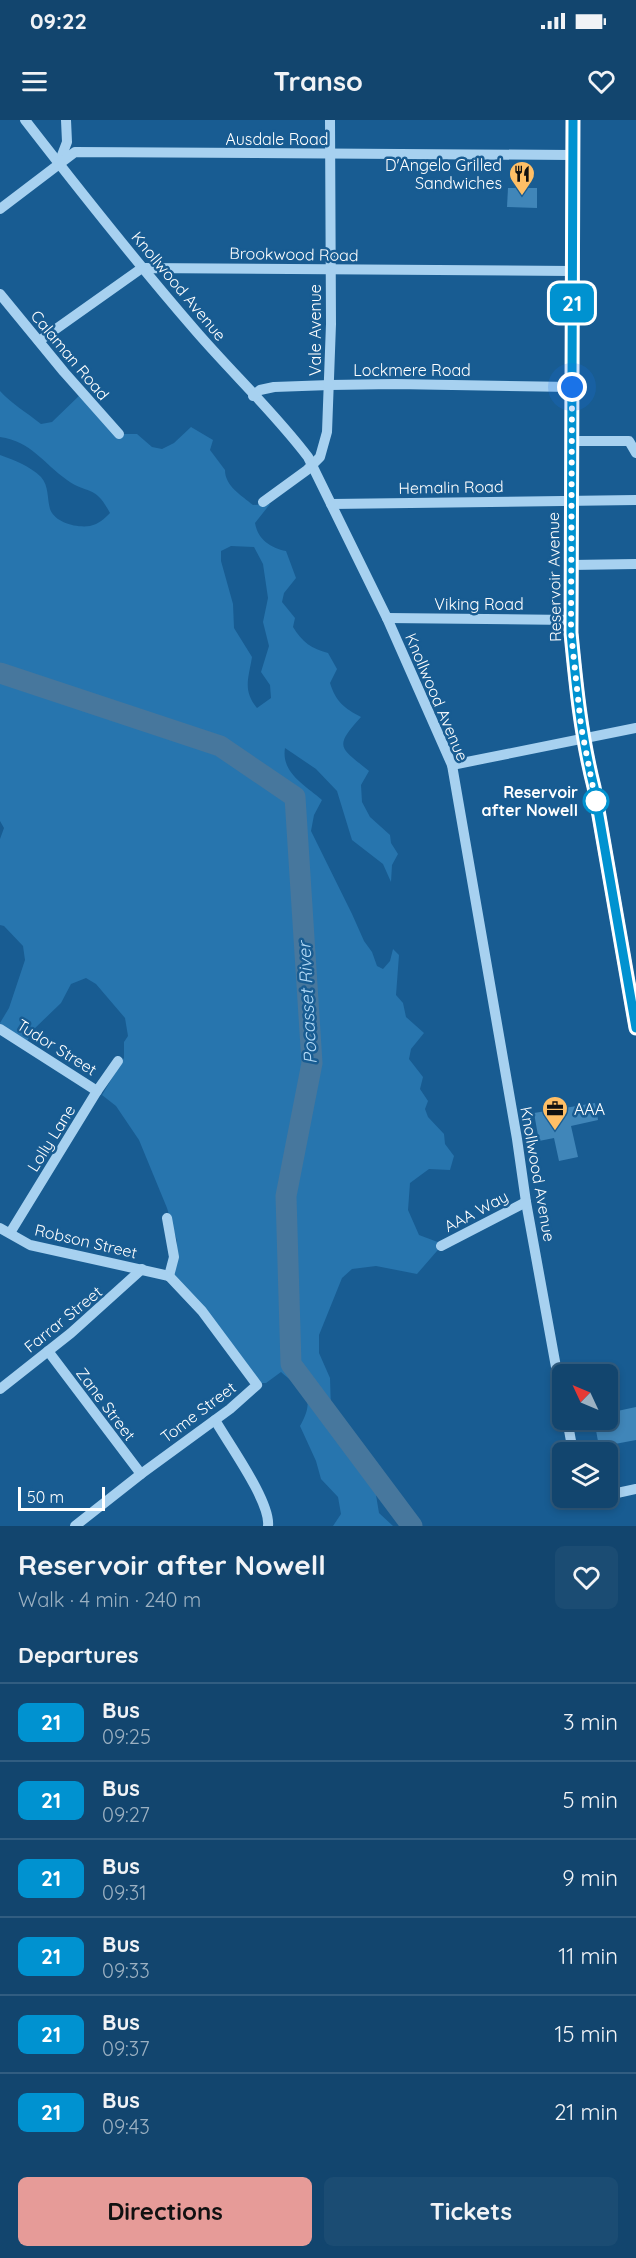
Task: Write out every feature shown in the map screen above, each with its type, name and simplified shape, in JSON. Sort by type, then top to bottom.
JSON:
[{"type":"main road","name":"Reservoir Avenue","points":[[573,120],[571,620],[575,677],[584,737],[636,1028]]},
{"type":"street","name":"Knollwood Avenue","points":[[25,120],[142,268],[253,396],[290,434],[331,504],[387,618],[452,765],[555,1364]]},
{"type":"street","points":[[59,163],[67,142],[66,120]]},
{"type":"street","name":"Vale Avenue","points":[[309,467],[320,457],[327,432],[330,385],[330,120]]},
{"type":"street","name":"Ausdale Road","points":[[0,209],[75,152],[572,155]]},
{"type":"street","points":[[39,341],[142,268]]},
{"type":"street","name":"Brookwood Road","points":[[142,268],[572,271]]},
{"type":"street","name":"Calaman Road","points":[[0,294],[119,434]]},
{"type":"street","name":"Lockmere Road","points":[[253,396],[260,390],[274,387],[330,385],[572,387]]},
{"type":"street","points":[[571,441],[629,441],[636,453]]},
{"type":"street","points":[[263,502],[309,467]]},
{"type":"street","name":"Hemalin Road","points":[[331,504],[571,499],[636,500]]},
{"type":"street","points":[[571,565],[636,564]]},
{"type":"street","name":"Viking Road","points":[[387,618],[571,620]]},
{"type":"street","points":[[452,765],[636,728]]},
{"type":"street","name":"Tudor Street","points":[[0,1029],[97,1091]]},
{"type":"street","name":"Lolly Lane","points":[[3,1229],[118,1061]]},
{"type":"street","name":"AAA Way","points":[[441,1246],[526,1202]]},
{"type":"street","points":[[166,1218],[174,1257],[169,1276]]},
{"type":"street","name":"Robson Street","points":[[3,1229],[30,1245],[169,1276]]},
{"type":"street","name":"Farrar Street","points":[[0,1389],[115,1295],[142,1269]]},
{"type":"street","name":"Tome Street","points":[[75,1526],[215,1420],[257,1385],[202,1311],[169,1276]]},
{"type":"street","name":"Zane Street","points":[[48,1351],[141,1474]]},
{"type":"street","points":[[215,1420],[259,1492],[269,1518],[268,1526]]},
{"type":"street","points":[[618,1493],[636,1489]]},
{"type":"shaded area","points":[[0,391],[41,424],[52,422],[82,393],[119,434],[137,434],[152,447],[162,449],[174,443],[191,427],[213,440],[210,450],[225,470],[234,490],[253,505],[270,504],[255,523],[262,539],[275,548],[286,551],[296,578],[284,593],[282,602],[295,618],[293,627],[300,637],[312,647],[328,653],[337,669],[330,683],[338,700],[361,717],[346,735],[344,747],[346,752],[369,771],[361,785],[362,802],[370,817],[390,835],[391,843],[398,854],[392,865],[391,882],[383,864],[352,840],[337,791],[316,769],[285,748],[285,757],[290,771],[296,778],[322,800],[314,815],[311,831],[377,966],[383,969],[390,961],[393,949],[399,955],[396,995],[403,1003],[406,1017],[424,1033],[411,1049],[409,1059],[423,1077],[420,1089],[428,1101],[425,1109],[428,1117],[444,1134],[445,1144],[454,1156],[450,1170],[429,1169],[410,1183],[408,1210],[419,1235],[443,1244],[417,1274],[376,1266],[352,1269],[342,1278],[319,1335],[319,1353],[330,1378],[331,1410],[352,1433],[358,1454],[374,1483],[379,1513],[393,1526],[333,1526],[341,1514],[338,1497],[321,1479],[316,1461],[300,1426],[307,1408],[305,1395],[281,1372],[266,1383],[255,1383],[174,1274],[177,1241],[167,1208],[139,1140],[116,1106],[102,1095],[124,1058],[124,1042],[128,1036],[125,1018],[96,984],[86,978],[71,984],[61,1003],[33,1030],[26,1043],[0,1027],[25,960],[23,946],[4,926],[0,925],[0,839],[4,828],[0,821],[0,455],[16,461],[41,477],[47,488],[50,509],[61,521],[73,525],[90,526],[99,523],[110,513],[100,498],[91,491],[74,485],[29,448],[0,437]],"holes":[[[231,546],[254,547],[263,564],[268,598],[263,622],[269,646],[261,672],[270,685],[271,698],[257,708],[248,689],[252,657],[234,628],[233,604],[221,561],[221,551]]]},
{"type":"building","name":"D'Angelo Grilled Sandwiches","points":[[508,188],[537,188],[537,208],[507,207]]},
{"type":"building","name":"AAA","points":[[595,1103],[598,1120],[571,1126],[578,1157],[559,1161],[554,1138],[539,1141],[534,1113]]},
{"type":"building","points":[[636,1407],[636,1440],[618,1443],[598,1442],[596,1430],[618,1430],[618,1411]]},
{"type":"waterway","name":"Pocasset River","points":[[0,673],[220,746],[295,797],[312,1063],[286,1196],[291,1364],[412,1526]]},
{"type":"bus line","name":"21","points":[[573,120],[571,633],[585,753],[594,787],[636,1028]]},
{"type":"place","name":"D'Angelo Grilled Sandwiches","points":[[522,197]]},
{"type":"place","name":"Reservoir after Nowell","points":[[596,801]]},
{"type":"place","name":"AAA","points":[[555,1132]]},
{"type":"route","points":[[572,387],[571,633],[585,753],[596,803],[596,801]]}]
